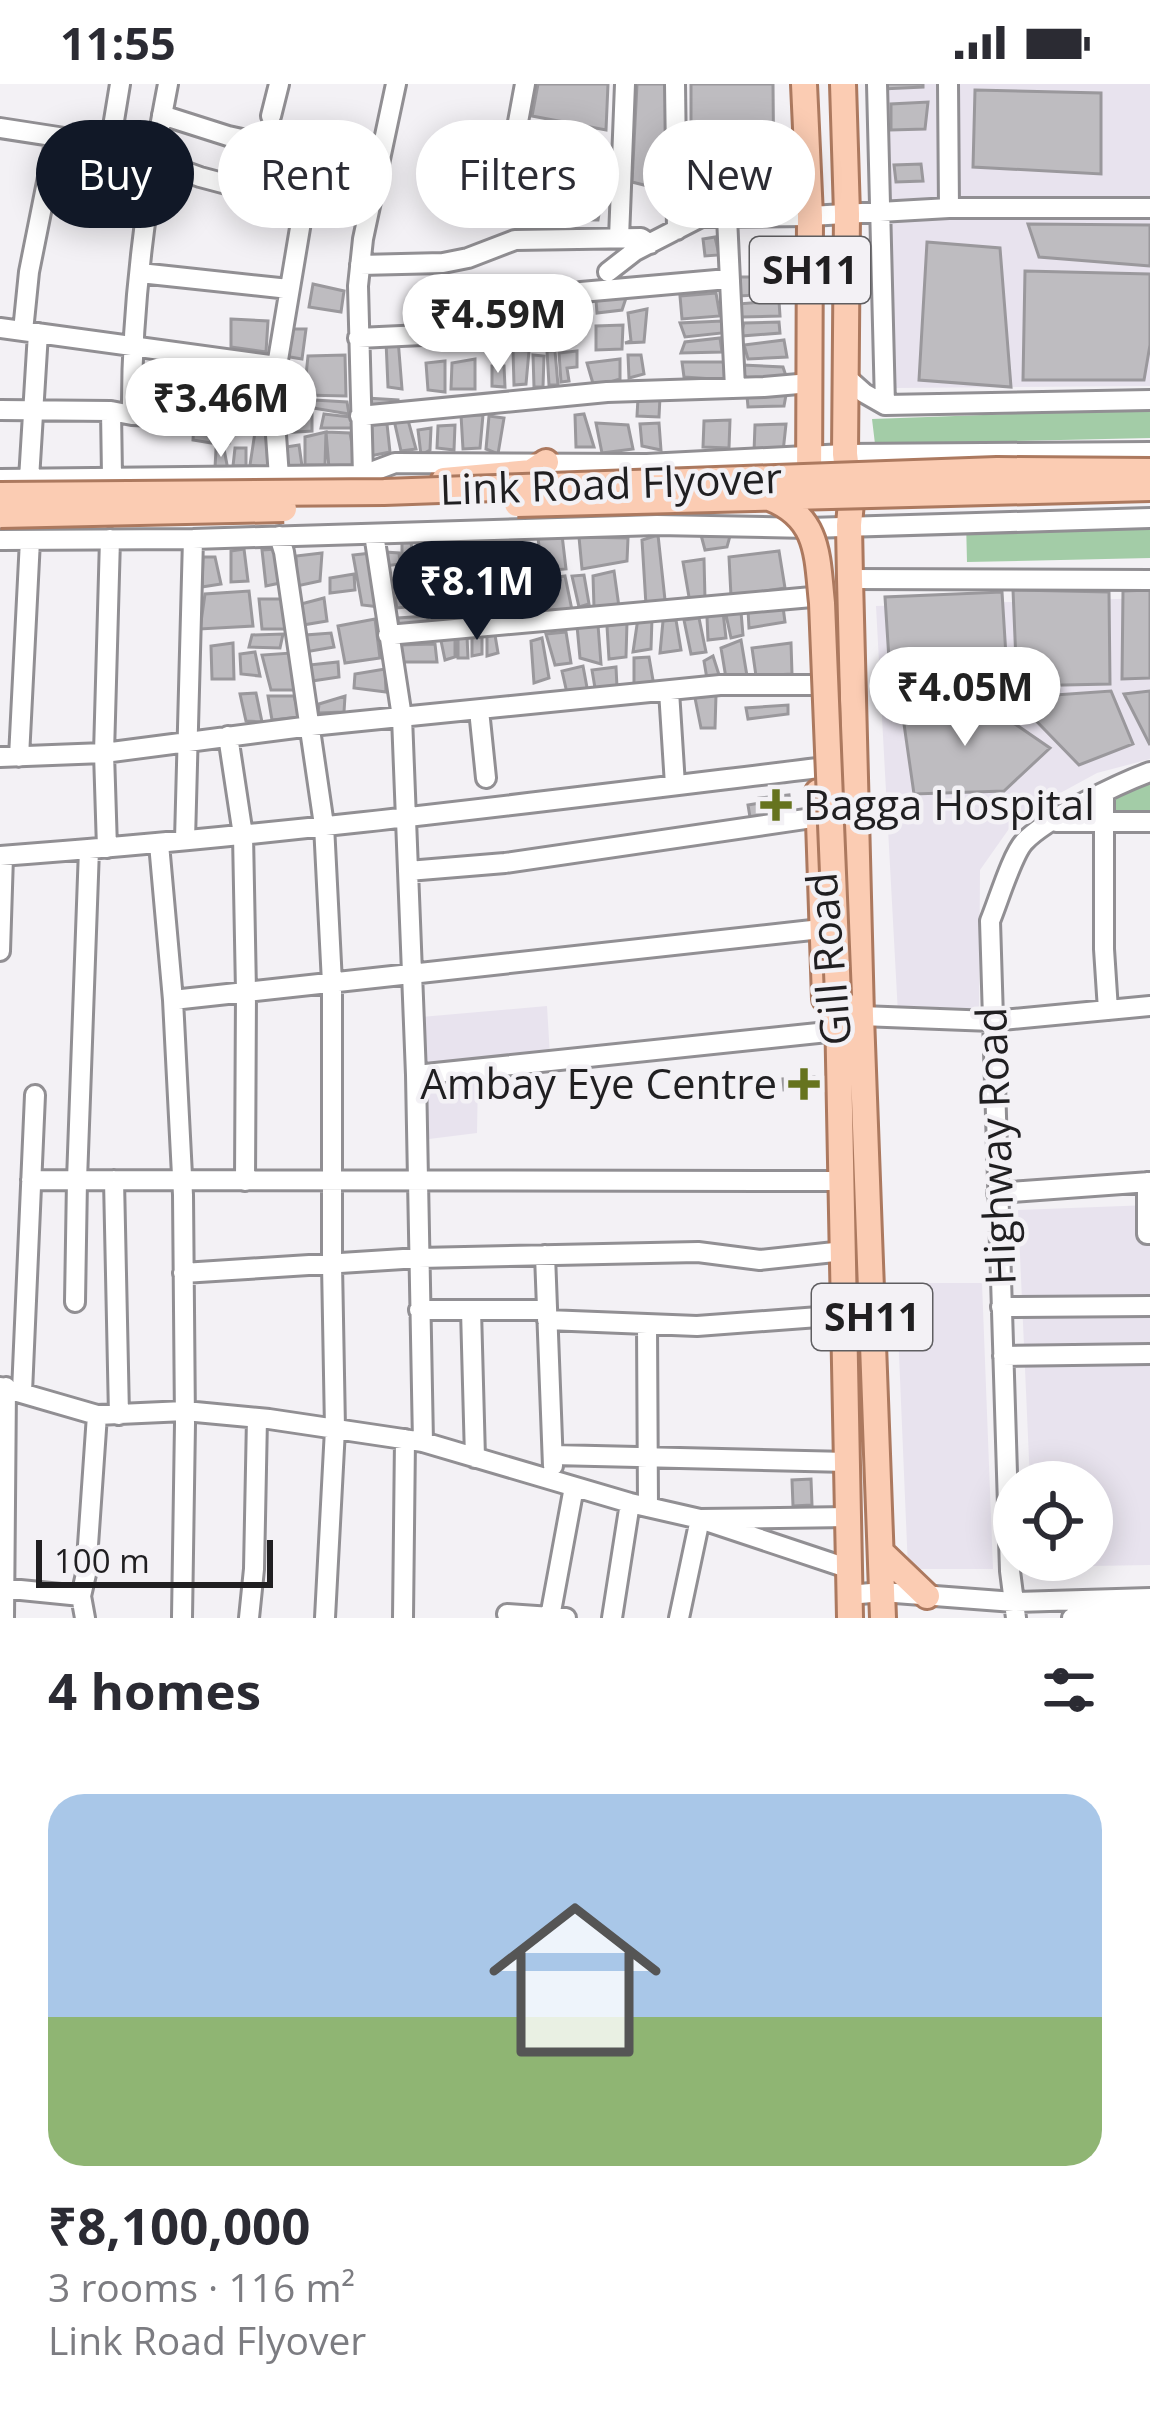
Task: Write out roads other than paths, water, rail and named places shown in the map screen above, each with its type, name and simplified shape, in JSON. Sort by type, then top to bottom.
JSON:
[{"type":"main road","name":"Gill Road","points":[[804,84],[806,120]]},
{"type":"main road","name":"Gill Road","points":[[843,84],[845,454],[851,502],[843,1181],[849,1607]]},
{"type":"main road","name":"Gill Road","points":[[810,228],[809,528],[824,999],[844,1015],[883,1605]]},
{"type":"main road","points":[[384,492],[408,483],[531,472],[546,462]]},
{"type":"main road","name":"Link Road Flyover","points":[[0,495],[384,492],[997,470],[1150,471]]},
{"type":"main road","name":"Link Road Flyover","points":[[0,515],[1150,488]]},
{"type":"main road","points":[[768,497],[796,513],[815,544],[844,1015]]},
{"type":"main road","points":[[881,1552],[927,1596]]},
{"type":"street","points":[[114,120],[120,84]]},
{"type":"street","points":[[161,120],[168,84]]},
{"type":"street","points":[[271,116],[279,84]]},
{"type":"street","points":[[388,120],[396,84]]},
{"type":"street","points":[[518,120],[525,84]]},
{"type":"street","points":[[619,238],[625,84]]},
{"type":"street","points":[[675,84],[677,230]]},
{"type":"street","points":[[877,84],[885,405]]},
{"type":"street","points":[[948,84],[949,208]]},
{"type":"street","points":[[162,116],[218,133]]},
{"type":"street","points":[[0,128],[36,134]]},
{"type":"street","points":[[194,174],[301,207],[278,366],[278,477]]},
{"type":"street","points":[[815,216],[949,208],[1150,208]]},
{"type":"street","points":[[29,479],[35,409],[29,272],[38,228]]},
{"type":"street","points":[[132,416],[131,346],[145,228]]},
{"type":"street","points":[[363,475],[358,338],[365,228]]},
{"type":"street","points":[[608,272],[681,228]]},
{"type":"street","points":[[727,228],[735,388]]},
{"type":"street","points":[[360,265],[468,258],[515,240],[641,238],[650,244]]},
{"type":"street","points":[[140,273],[289,289]]},
{"type":"street","points":[[358,338],[466,333],[518,308],[581,292],[728,279]]},
{"type":"street","points":[[0,328],[278,366]]},
{"type":"street","points":[[846,377],[885,405],[1150,400]]},
{"type":"street","points":[[360,416],[608,392],[810,383]]},
{"type":"street","points":[[0,410],[275,421]]},
{"type":"street","points":[[111,411],[112,476]]},
{"type":"street","points":[[0,479],[363,475],[395,463],[647,464],[845,454],[1150,452]]},
{"type":"street","points":[[156,477],[161,538]]},
{"type":"street","points":[[0,540],[1150,518]]},
{"type":"street","points":[[374,534],[402,717],[416,1075],[419,1310],[403,1618]]},
{"type":"street","points":[[279,536],[324,826],[332,982],[335,1429],[325,1618]]},
{"type":"street","points":[[185,840],[193,538]]},
{"type":"street","points":[[75,1302],[77,1180],[104,752],[110,539]]},
{"type":"street","points":[[30,540],[10,757],[104,752],[720,685],[814,685]]},
{"type":"street","points":[[850,580],[1150,580]]},
{"type":"street","points":[[388,634],[812,597]]},
{"type":"street","points":[[669,691],[675,785]]},
{"type":"street","points":[[479,710],[485,778]]},
{"type":"street","points":[[229,736],[243,835],[245,1181]]},
{"type":"street","points":[[0,951],[1,856],[406,818],[818,768]]},
{"type":"street","name":"Highway Road","points":[[1015,1610],[990,921],[1022,843],[1104,792],[1150,772]]},
{"type":"street","points":[[1104,792],[1108,1010]]},
{"type":"street","points":[[408,871],[819,818]]},
{"type":"street","points":[[1051,822],[1150,822]]},
{"type":"street","points":[[159,844],[182,1181],[182,1618]]},
{"type":"street","points":[[173,1000],[821,929]]},
{"type":"street","points":[[416,1075],[844,1015],[992,1021],[1150,1006],[1150,1029]]},
{"type":"street","points":[[4,1618],[9,1389],[35,1096]]},
{"type":"street","points":[[31,1180],[843,1181]]},
{"type":"street","points":[[115,1180],[119,1415]]},
{"type":"street","points":[[997,1192],[1148,1182],[1150,1234]]},
{"type":"street","points":[[183,1273],[418,1258],[698,1252],[760,1260],[844,1251]]},
{"type":"street","points":[[545,1255],[554,1480]]},
{"type":"street","points":[[1001,1307],[1150,1306]]},
{"type":"street","points":[[419,1310],[697,1326],[845,1315]]},
{"type":"street","points":[[471,1310],[475,1458]]},
{"type":"street","points":[[612,1618],[648,1457],[647,1325]]},
{"type":"street","points":[[1003,1356],[1150,1354]]},
{"type":"street","points":[[9,1389],[97,1415],[185,1412],[414,1440],[700,1519],[850,1569]]},
{"type":"street","points":[[85,1618],[82,1596],[97,1415]]},
{"type":"street","points":[[249,1618],[257,1418]]},
{"type":"street","points":[[553,1455],[848,1462]]},
{"type":"street","points":[[550,1617],[574,1487]]},
{"type":"street","points":[[700,1519],[849,1517]]},
{"type":"street","points":[[679,1618],[700,1519]]},
{"type":"street","points":[[2,1588],[82,1596]]},
{"type":"street","points":[[849,1607],[927,1596],[1015,1610],[1150,1598]]},
{"type":"street","points":[[507,1614],[566,1618]]},
{"type":"street","points":[[1072,1618],[1150,1616]]},
{"type":"place","name":"Bagga Hospital","points":[[776,805]]},
{"type":"place","name":"Ambay Eye Centre","points":[[804,1084]]}]
